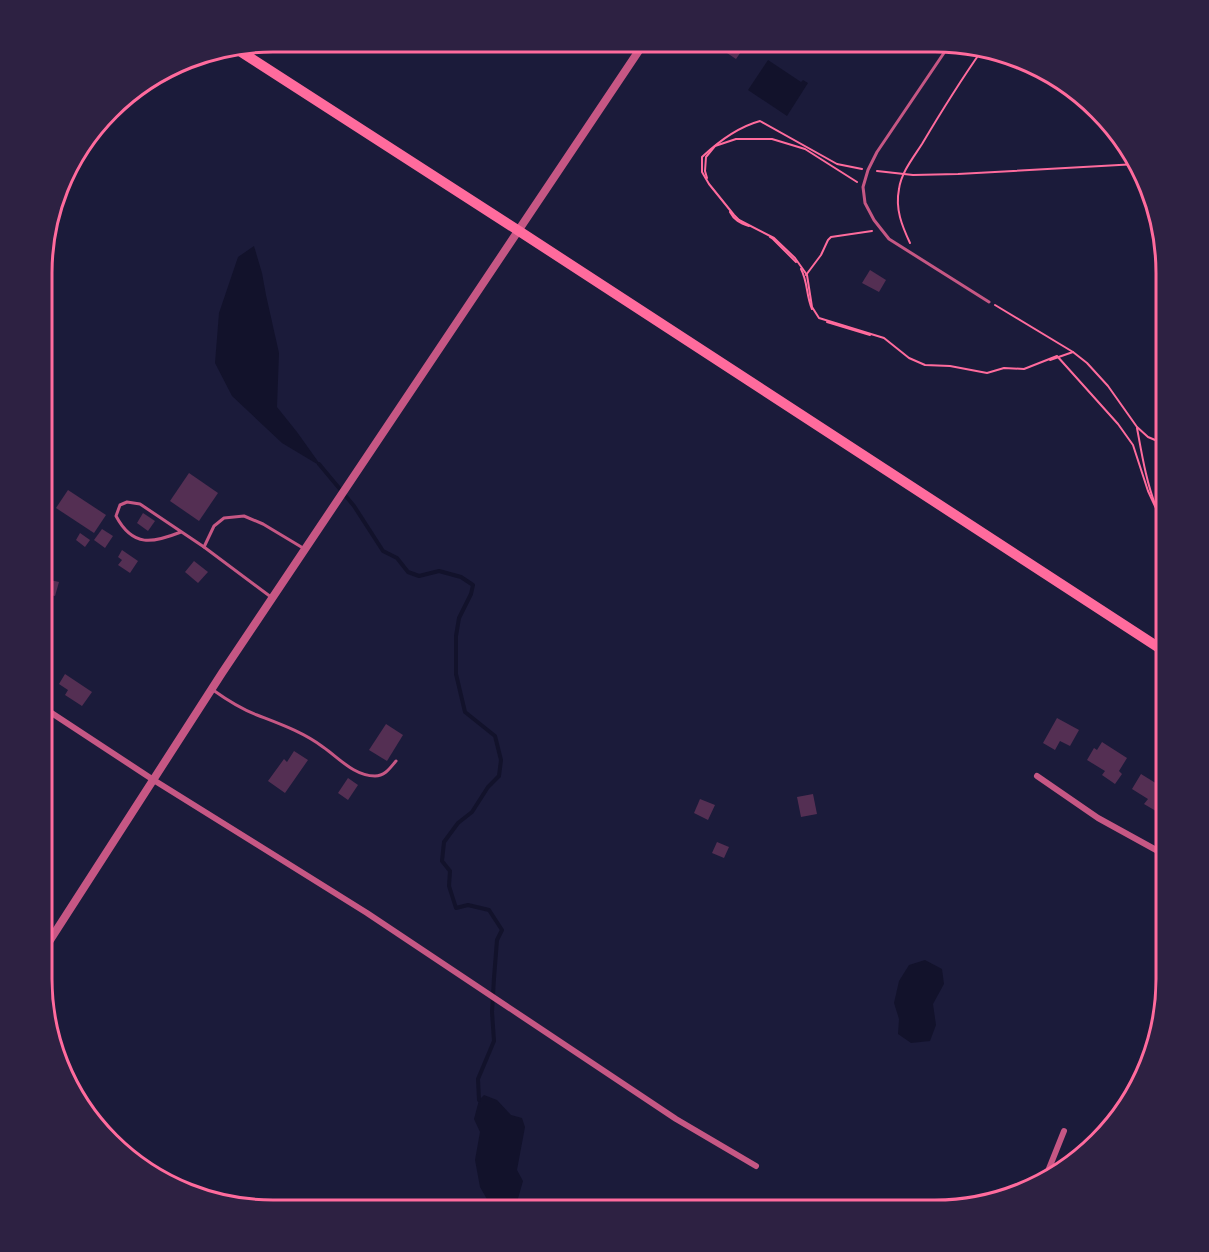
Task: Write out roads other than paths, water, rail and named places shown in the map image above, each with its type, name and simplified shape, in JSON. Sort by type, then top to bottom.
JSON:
[{"type":"main road","points":[[244,54],[1156,646]]},
{"type":"street","points":[[52,937],[211,689],[638,52]]},
{"type":"street","points":[[52,713],[152,779],[367,913],[676,1119],[756,1166]]},
{"type":"street","points":[[1036,776],[1098,818],[1156,850]]},
{"type":"street","points":[[1049,1168],[1064,1131]]},
{"type":"lane","points":[[944,53],[877,152],[863,187],[865,203],[888,239],[989,302]]},
{"type":"lane","points":[[181,532],[160,540],[144,541],[131,535],[122,527],[116,516],[120,505],[127,502],[140,504],[204,547],[272,598]]},
{"type":"lane","points":[[204,547],[214,526],[224,518],[244,516],[263,524],[305,549]]},
{"type":"lane","points":[[211,689],[241,707],[311,739],[353,769],[367,775],[378,777],[388,771],[396,761]]},
{"type":"waterway","points":[[319,464],[354,506],[383,551],[397,558],[408,572],[419,576],[439,571],[461,577],[473,585],[459,618],[456,636],[456,674],[465,712],[495,736],[501,760],[499,776],[488,787],[472,812],[458,823],[444,842],[442,861],[450,871],[449,886],[456,908],[468,905],[489,910],[502,930],[497,940],[494,978],[492,1012],[494,1041],[478,1079],[479,1100]]}]
